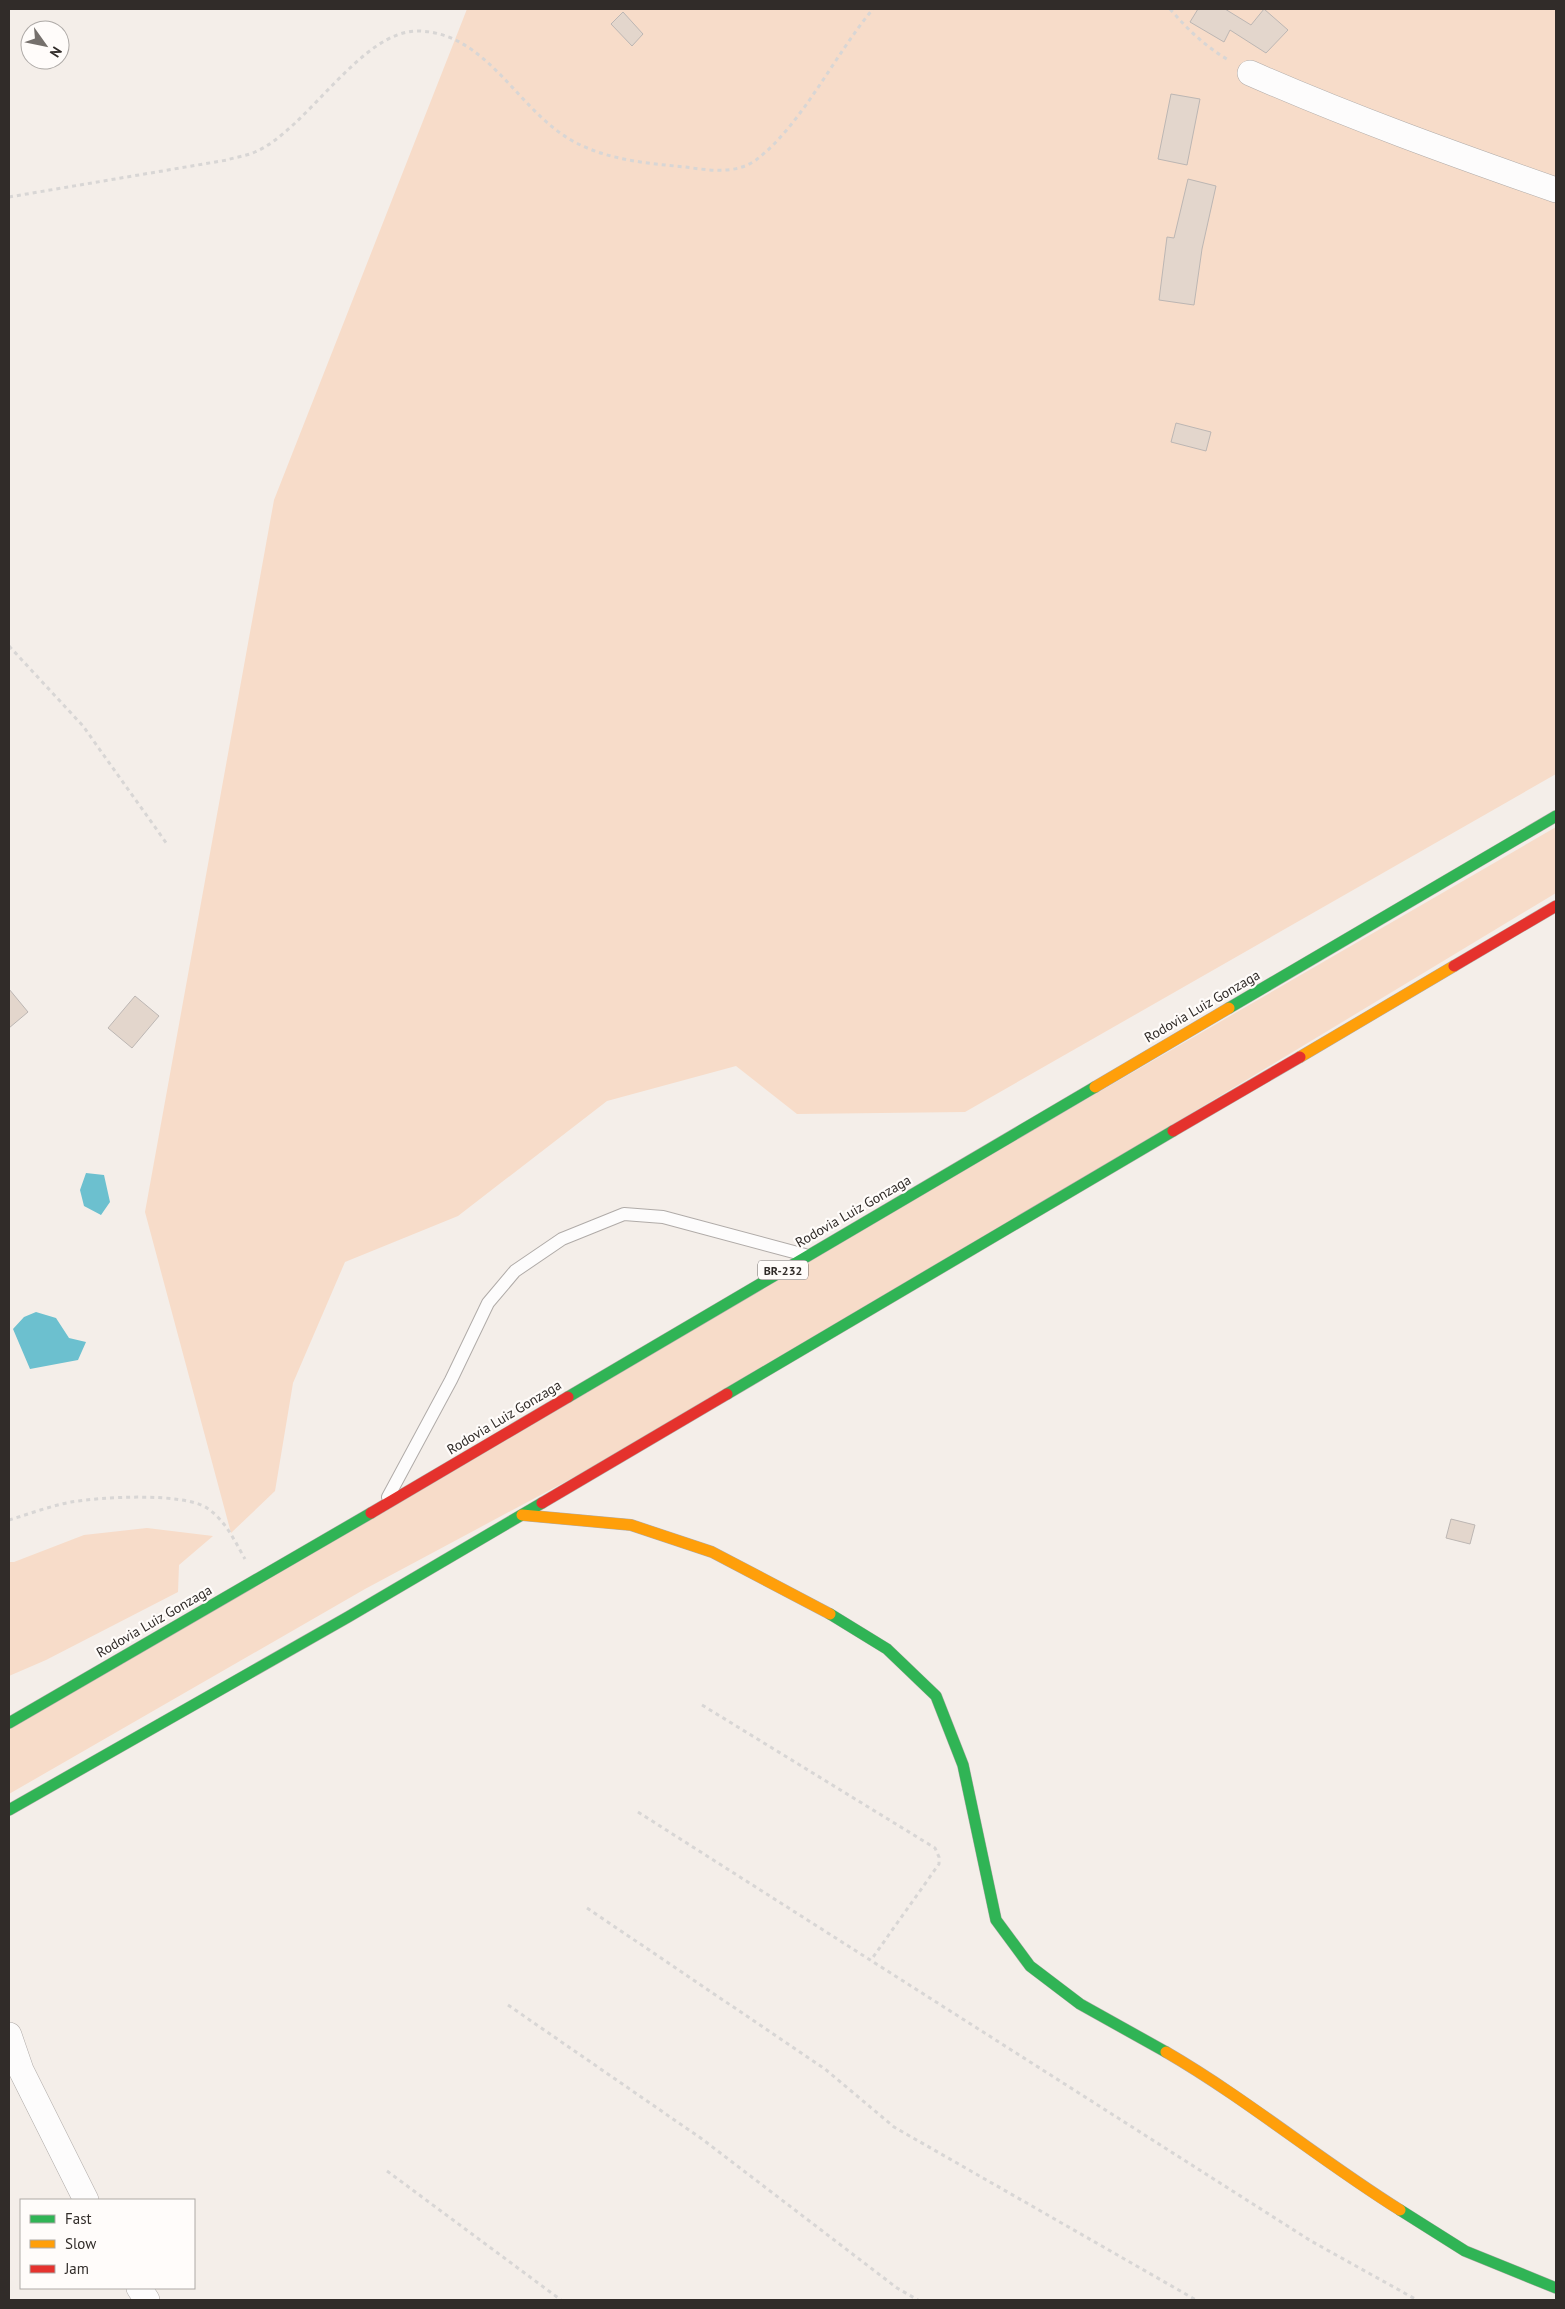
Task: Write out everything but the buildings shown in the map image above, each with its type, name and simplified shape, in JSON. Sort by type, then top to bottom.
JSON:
[{"type":"main road","name":"Rodovia Luiz Gonzaga","points":[[9,1723],[383,1506],[1556,816]]},
{"type":"main road","points":[[9,1810],[348,1617],[1556,906]]},
{"type":"main road","points":[[522,1515],[631,1525],[712,1552],[809,1601],[887,1649],[936,1696],[963,1765],[996,1920],[1030,1966],[1080,2004],[1172,2056],[1262,2115],[1357,2183],[1465,2251],[1556,2288]]},
{"type":"street","points":[[1250,73],[1312,100],[1425,144],[1556,190]]},
{"type":"street","points":[[9,2035],[21,2070],[86,2199]]},
{"type":"street","points":[[139,2289],[147,2300]]},
{"type":"lane","points":[[383,1506],[451,1380],[488,1303],[515,1271],[562,1239],[624,1214],[663,1218],[808,1256]]},
{"type":"path","points":[[9,197],[227,160],[255,152],[296,122],[367,53],[400,33],[418,30],[435,33],[459,41],[485,59],[539,115],[570,139],[601,154],[643,163],[721,171],[740,167],[754,161],[772,146],[800,111],[873,9]]},
{"type":"path","points":[[1170,9],[1189,31],[1211,50],[1250,73]]},
{"type":"path","points":[[9,646],[84,726],[167,844]]},
{"type":"path","points":[[9,1520],[71,1502],[114,1498],[152,1498],[183,1501],[205,1506],[220,1518],[231,1533],[255,1580]]},
{"type":"path","points":[[702,1705],[938,1852],[939,1864],[871,1960]]},
{"type":"path","points":[[638,1812],[1311,2241],[1417,2300]]},
{"type":"path","points":[[587,1908],[824,2069],[894,2127],[1196,2300]]},
{"type":"path","points":[[508,2004],[702,2139],[897,2288],[918,2300]]},
{"type":"path","points":[[387,2171],[561,2300]]},
{"type":"shaded area","points":[[467,9],[1556,9],[1556,774],[965,1112],[797,1114],[736,1066],[607,1101],[458,1216],[345,1262],[293,1383],[275,1491],[231,1533],[145,1212],[274,500]]},
{"type":"shaded area","points":[[1556,827],[1556,893],[703,1408],[365,1589],[9,1794],[9,1724]]},
{"type":"shaded area","points":[[147,1528],[213,1536],[179,1565],[178,1592],[46,1660],[9,1676],[9,1562],[14,1562],[84,1535]]},
{"type":"water","points":[[86,1173],[104,1175],[110,1202],[101,1215],[84,1206],[80,1190]]},
{"type":"water","points":[[36,1312],[56,1318],[69,1338],[86,1342],[78,1360],[30,1369],[13,1329],[24,1317]]},
{"type":"traffic: fast","points":[[1229,1008],[1556,816]]},
{"type":"traffic: fast","points":[[568,1397],[1095,1087]]},
{"type":"traffic: fast","points":[[727,1394],[1173,1131]]},
{"type":"traffic: fast","points":[[9,1810],[348,1617],[542,1503]]},
{"type":"traffic: fast","points":[[9,1723],[371,1513]]},
{"type":"traffic: fast","points":[[830,1614],[887,1649],[936,1696],[963,1765],[996,1920],[1030,1966],[1080,2004],[1166,2052]]},
{"type":"traffic: fast","points":[[1400,2210],[1465,2251],[1556,2288]]},
{"type":"traffic: slow","points":[[1300,1057],[1454,966]]},
{"type":"traffic: slow","points":[[1095,1087],[1229,1008]]},
{"type":"traffic: slow","points":[[522,1515],[631,1525],[712,1552],[830,1614]]},
{"type":"traffic: slow","points":[[1166,2052],[1255,2109],[1341,2171],[1400,2210]]},
{"type":"traffic: jam","points":[[1454,966],[1556,906]]},
{"type":"traffic: jam","points":[[1173,1131],[1300,1057]]},
{"type":"traffic: jam","points":[[542,1503],[727,1394]]},
{"type":"traffic: jam","points":[[371,1513],[568,1397]]}]
